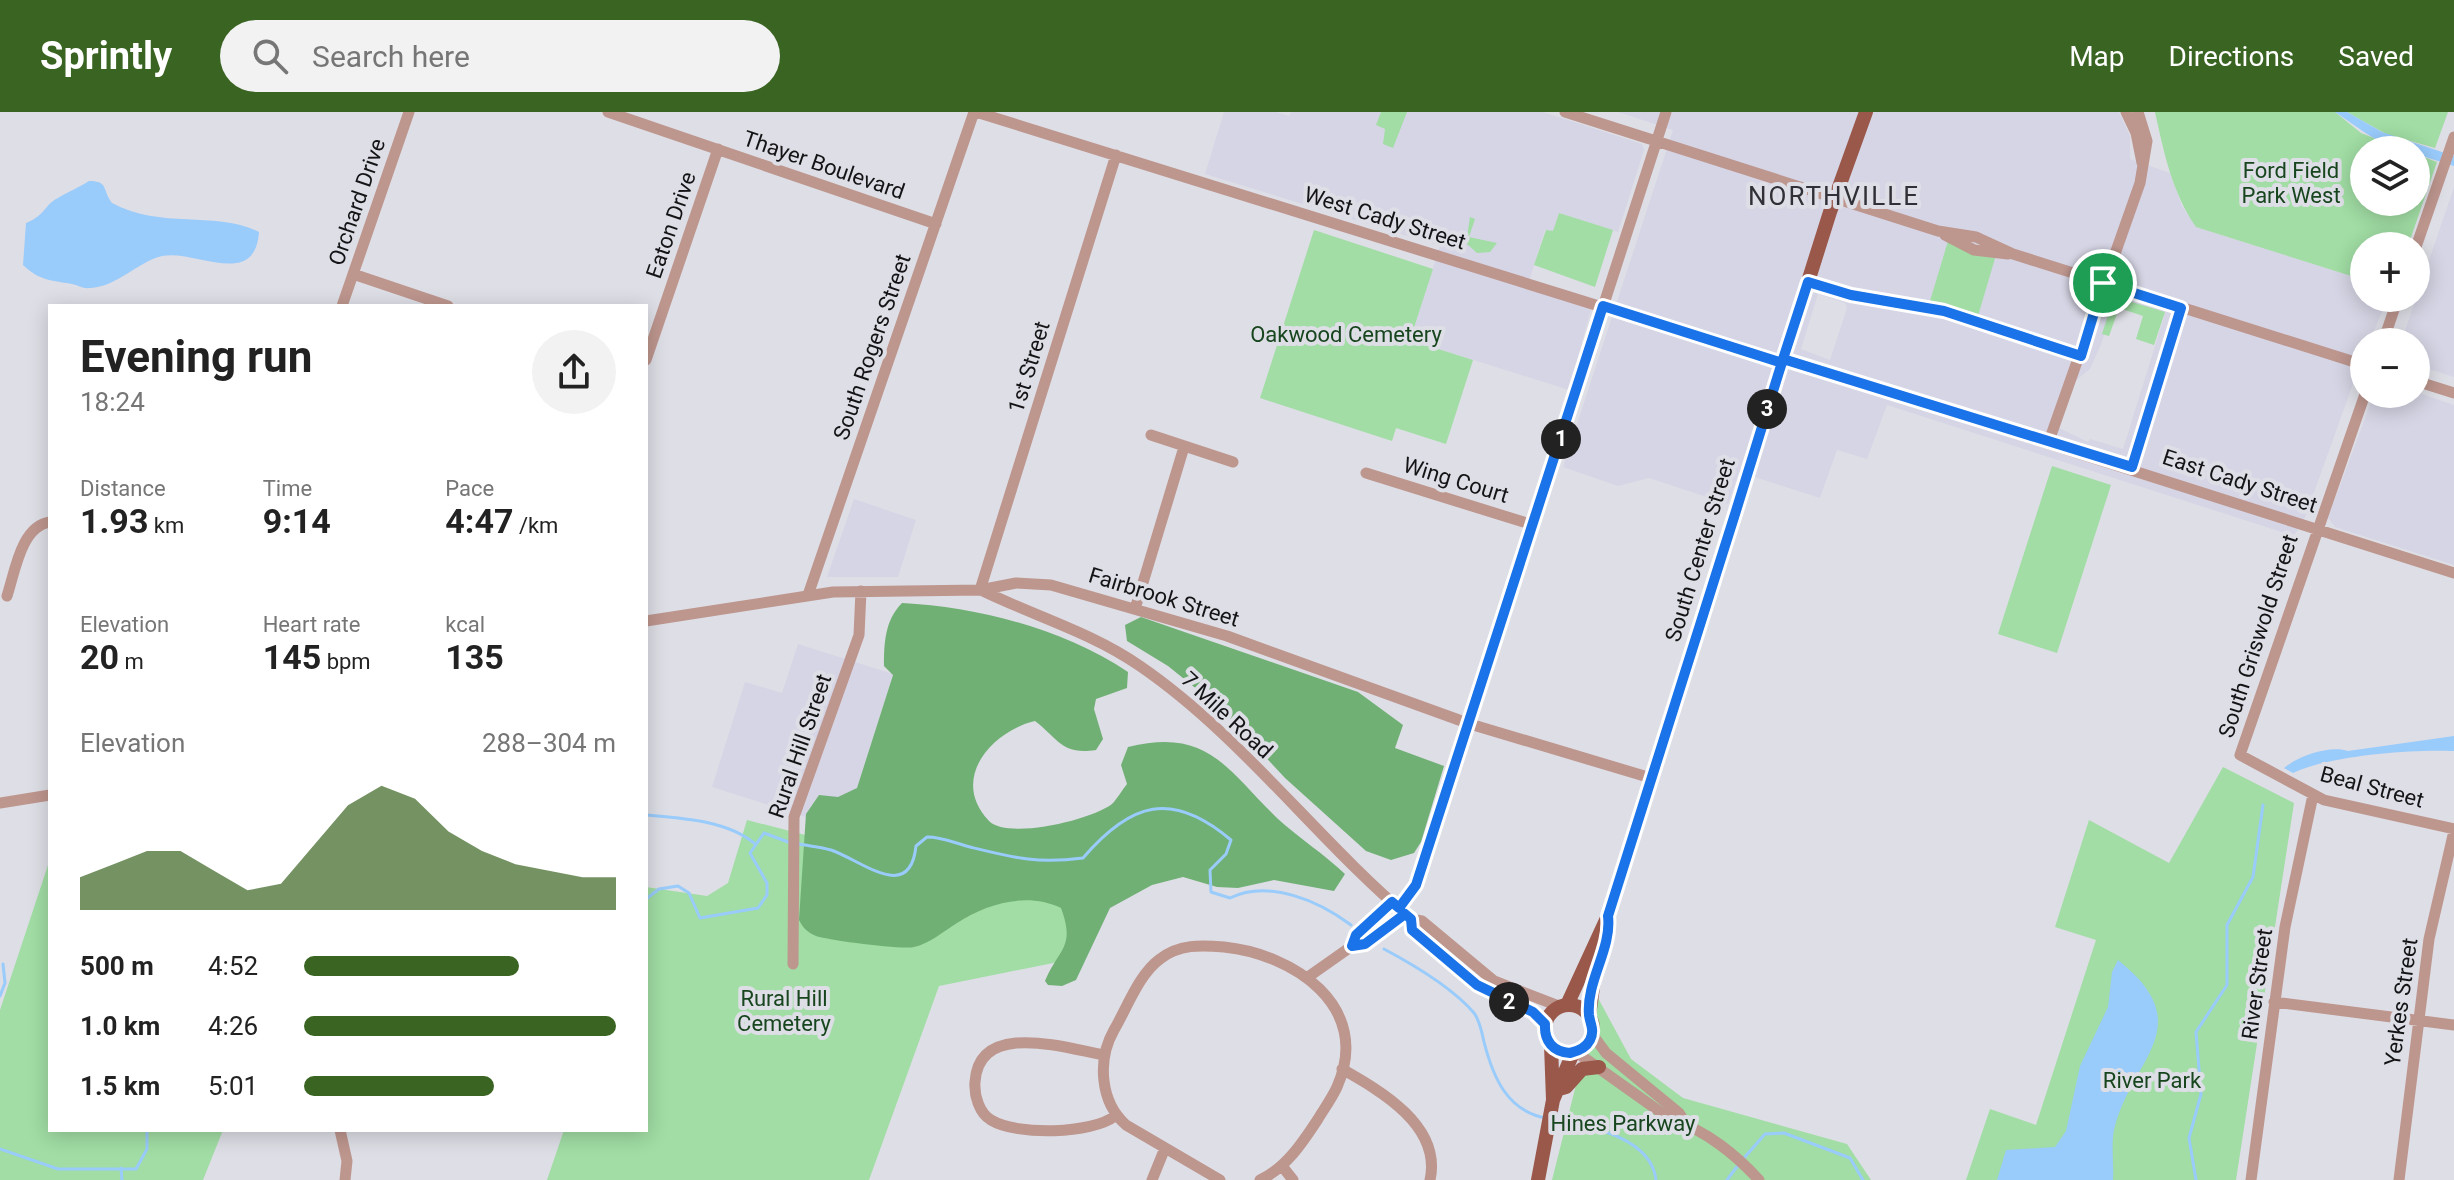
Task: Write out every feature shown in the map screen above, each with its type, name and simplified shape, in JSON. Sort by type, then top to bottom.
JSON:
[{"type":"main road","name":"South Center Street","points":[[1564,1006],[1608,916],[1834,197],[1866,112]]},
{"type":"main road","name":"South Center Street","points":[[1589,1016],[1595,973],[1609,929],[1608,916]]},
{"type":"main road","points":[[1551,1045],[1558,1051],[1574,1052],[1587,1045],[1592,1034],[1589,1016],[1580,1008],[1564,1006],[1551,1013],[1545,1024],[1551,1045],[1553,1106]]},
{"type":"main road","points":[[1538,1180],[1553,1106],[1574,1052]]},
{"type":"main road","points":[[1553,1106],[1582,1069],[1599,1067]]},
{"type":"street","name":"Orchard Drive","points":[[343,304],[409,112]]},
{"type":"street","name":"Thayer Boulevard","points":[[608,112],[936,224]]},
{"type":"street","name":"West Cady Street","points":[[975,112],[1782,361]]},
{"type":"street","name":"South Rogers Street","points":[[808,595],[975,112]]},
{"type":"street","points":[[1565,112],[1938,231],[1974,250],[2013,254],[2350,361]]},
{"type":"street","points":[[1308,977],[1352,946],[1365,944],[1402,911],[1416,885],[1666,112]]},
{"type":"street","points":[[2126,112],[2136,133],[2142,163]]},
{"type":"street","points":[[2049,441],[2067,381],[2081,356],[2103,283],[2139,187],[2147,141],[2138,112]]},
{"type":"street","points":[[2421,232],[2452,142]]},
{"type":"street","name":"Eaton Drive","points":[[648,354],[718,149]]},
{"type":"street","name":"1st Street","points":[[980,590],[1116,155]]},
{"type":"street","points":[[353,274],[442,304]]},
{"type":"street","points":[[1808,282],[1851,295],[1944,311],[2081,356]]},
{"type":"street","points":[[2132,467],[2181,308]]},
{"type":"street","name":"East Cady Street","points":[[1782,361],[2132,467],[2454,573]]},
{"type":"street","points":[[2430,385],[2454,393]]},
{"type":"street","name":"South Griswold Street","points":[[2240,755],[2316,527],[2360,408]]},
{"type":"street","points":[[1151,435],[1233,462]]},
{"type":"street","points":[[1135,609],[1184,447]]},
{"type":"street","name":"Wing Court","points":[[1366,473],[1533,525]]},
{"type":"street","points":[[9,597],[30,533],[39,523],[48,522]]},
{"type":"street","name":"Fairbrook Street","points":[[648,621],[808,595],[861,591],[980,590],[1016,583],[1051,585],[1227,636],[1470,724],[1651,778]]},
{"type":"street","name":"7 Mile Road","points":[[980,590],[1111,647],[1154,676],[1212,725],[1402,911],[1422,921],[1494,981],[1564,1006]]},
{"type":"street","name":"Rural Hill Street","points":[[793,964],[792,831],[859,635],[861,591]]},
{"type":"street","name":"Beal Street","points":[[2240,755],[2313,795],[2454,830]]},
{"type":"street","points":[[0,803],[48,795]]},
{"type":"street","name":"River Street","points":[[2251,1180],[2293,881],[2313,795]]},
{"type":"street","name":"Yerkes Street","points":[[2399,1180],[2429,939],[2454,830]]},
{"type":"street","points":[[1352,946],[1356,935],[1402,911]]},
{"type":"street","name":"7 Mile Road","points":[[1402,911],[1412,930],[1477,985],[1533,1012],[1545,1024]]},
{"type":"street","points":[[1220,1180],[1115,1116],[1106,1096],[1104,1055],[1149,970],[1177,949],[1201,945],[1245,950],[1283,962],[1308,977],[1327,994],[1337,1015],[1343,1043],[1342,1069],[1336,1088],[1282,1166],[1260,1180]]},
{"type":"street","points":[[2274,1002],[2454,1025]]},
{"type":"street","points":[[1592,1034],[1606,1053],[1672,1106],[1686,1124],[1766,1180]]},
{"type":"street","points":[[1104,1055],[1025,1043],[1000,1046],[984,1053],[979,1064],[975,1093],[984,1113],[1006,1125],[1085,1129],[1103,1125],[1115,1116]]},
{"type":"street","points":[[1574,1052],[1673,1121],[1686,1124]]},
{"type":"street","points":[[1342,1069],[1385,1095],[1415,1123],[1429,1151],[1430,1180]]},
{"type":"street","points":[[340,1132],[347,1161],[345,1180]]},
{"type":"street","points":[[1152,1180],[1165,1148]]},
{"type":"street","points":[[1282,1166],[1293,1180]]},
{"type":"street","points":[[1748,1168],[1759,1180]]},
{"type":"shaded area","points":[[1224,112],[1276,112],[1289,116],[1291,112],[1543,112],[1642,144],[1644,150],[1618,232],[1559,213],[1553,232],[1545,230],[1527,288],[1591,309],[1569,390],[1410,340],[1440,246],[1205,174]]},
{"type":"shaded area","points":[[1618,112],[2119,112],[2130,136],[2130,159],[2170,173],[2182,206],[2196,227],[2350,276],[2350,312],[2382,312],[2375,328],[2350,328],[2350,392],[2306,515],[2294,536],[1887,405],[1867,459],[1837,450],[1820,498],[1739,472],[1728,504],[1649,478],[1618,486],[1563,467],[1673,130]],"holes":[[[1818,294],[1845,303],[1847,308],[1830,360],[1801,349]],[[2114,302],[2164,317],[2123,449],[2090,439],[2088,442],[2059,428],[2074,382],[2090,369],[2102,342]]]},
{"type":"shaded area","points":[[2454,187],[2454,377],[2430,369],[2430,328],[2406,328],[2411,312],[2430,312],[2430,257]]},
{"type":"shaded area","points":[[2430,397],[2454,405],[2454,565],[2335,527],[2328,518],[2369,408],[2430,408]]},
{"type":"shaded area","points":[[854,499],[916,520],[898,577],[827,577]]},
{"type":"shaded area","points":[[798,644],[893,674],[844,829],[712,787],[745,682],[782,693]]},
{"type":"green space","points":[[1381,112],[1407,112],[1393,148],[1383,144],[1385,129],[1376,125]]},
{"type":"green space","name":"Ford Field Park West","points":[[2155,112],[2335,112],[2369,136],[2350,136],[2350,216],[2418,216],[2413,232],[2350,232],[2350,276],[2196,227],[2175,186]]},
{"type":"green space","points":[[2347,112],[2448,112],[2435,148],[2430,147],[2430,136],[2386,134]]},
{"type":"green space","name":"Ford Field Park West","points":[[2430,159],[2437,162],[2430,182]]},
{"type":"green space","points":[[1559,213],[1613,230],[1595,287],[1534,265],[1546,230],[1553,231]]},
{"type":"green space","points":[[1470,217],[1475,219],[1469,237],[1497,243],[1490,252],[1477,253],[1466,243]]},
{"type":"green space","name":"Oakwood Cemetery","points":[[1314,230],[1433,269],[1410,340],[1473,360],[1446,444],[1396,428],[1392,441],[1260,398]]},
{"type":"green space","points":[[1948,241],[1996,255],[1978,316],[1930,301]]},
{"type":"green space","points":[[2120,294],[2125,300],[2165,312],[2154,345],[2136,339],[2143,316],[2119,308],[2109,336],[2102,334],[2112,303],[2104,300]]},
{"type":"green space","points":[[2052,466],[2111,485],[2057,653],[1998,634]]},
{"type":"green space","points":[[902,603],[961,609],[1020,623],[1076,644],[1128,672],[1127,688],[1096,699],[1094,709],[1103,739],[1096,750],[1068,748],[1035,721],[1019,726],[991,746],[981,759],[973,789],[978,805],[989,821],[1013,829],[1050,826],[1087,816],[1112,804],[1127,784],[1121,765],[1128,747],[1156,742],[1178,743],[1198,748],[1214,757],[1278,819],[1345,874],[1334,891],[1274,880],[1238,888],[1217,887],[1183,877],[1152,885],[1110,908],[1076,980],[1062,986],[1048,985],[1045,981],[1064,948],[1067,932],[1061,908],[1048,903],[1021,900],[995,905],[914,947],[849,942],[810,933],[799,920],[806,814],[819,795],[838,797],[857,788],[893,675],[884,666],[885,640],[892,617]]},
{"type":"green space","points":[[1141,617],[1358,692],[1403,725],[1395,748],[1444,766],[1421,842],[1414,853],[1391,860],[1366,851],[1285,778],[1219,707],[1168,666],[1127,641],[1125,625]]},
{"type":"green space","name":"River Park","points":[[2223,767],[2294,803],[2236,1180],[1966,1180],[1990,1109],[2036,1125],[2096,940],[2055,927],[2089,820],[2169,863]]},
{"type":"green space","name":"Rural Hill Cemetery","points":[[747,820],[848,846],[1094,873],[1063,961],[939,986],[869,1180],[547,1180],[563,1132],[648,1132],[648,887],[707,896],[728,883]]},
{"type":"green space","points":[[48,865],[48,1132],[222,1132],[203,1180],[0,1180],[0,1010]]},
{"type":"green space","name":"Hines Parkway","points":[[1598,998],[1631,1059],[1683,1098],[1847,1144],[1871,1180],[1552,1180]]},
{"type":"water","points":[[2335,112],[2347,112],[2394,136],[2372,136]]},
{"type":"water","points":[[2430,148],[2454,156],[2454,166],[2430,158]]},
{"type":"water","points":[[89,181],[100,183],[112,203],[131,211],[150,216],[225,222],[259,232],[255,249],[247,259],[235,263],[162,256],[100,287],[85,288],[40,277],[23,265],[26,223],[53,201]]},
{"type":"water","points":[[2454,736],[2454,751],[2372,754],[2328,762],[2293,773],[2284,768],[2306,756],[2324,751],[2348,751]]},
{"type":"water","points":[[2118,960],[2143,984],[2155,1005],[2158,1025],[2154,1044],[2122,1105],[2114,1130],[2113,1180],[1997,1180],[2006,1150],[2055,1147],[2066,1131],[2080,1066],[2108,1007],[2112,972]]},
{"type":"waterway","points":[[2196,1180],[2189,1138],[2201,1094],[2196,1032],[2227,985],[2227,925],[2253,877],[2263,805]]},
{"type":"waterway","points":[[799,844],[831,850],[882,874],[894,875],[904,872],[912,863],[916,846],[927,837],[1013,857],[1067,860],[1083,858],[1101,839],[1135,815],[1153,809],[1171,809],[1210,824],[1231,840],[1226,854],[1210,870],[1211,892],[1230,898],[1261,891],[1293,895],[1324,908],[1351,925]]},
{"type":"waterway","points":[[648,815],[716,825],[743,835],[754,843]]},
{"type":"waterway","points":[[648,897],[659,889],[678,886],[689,893],[700,918],[758,908],[767,895],[767,883],[750,853],[764,833],[791,843]]},
{"type":"waterway","points":[[1384,949],[1432,977],[1465,1003],[1478,1020],[1492,1068],[1504,1090],[1521,1108],[1546,1118]]},
{"type":"waterway","points":[[0,996],[5,983],[3,964]]},
{"type":"waterway","points":[[1553,1119],[1583,1125],[1630,1143],[1652,1165],[1656,1180]]},
{"type":"waterway","points":[[0,1149],[58,1169],[136,1169],[147,1149],[147,1132]]},
{"type":"waterway","points":[[1744,1158],[1765,1134],[1784,1133],[1850,1158],[1863,1180]]},
{"type":"waterway","points":[[1727,1180],[1739,1164]]},
{"type":"waterway","points":[[121,1168],[122,1180]]},
{"type":"district","name":"NORTHVILLE","points":[[1834,196]]},
{"type":"route","points":[[2103,283],[2081,356],[1972,323],[1944,311],[1851,295],[1808,282],[1783,359],[1782,363],[1603,306],[1416,885],[1399,908],[1392,902],[1356,935],[1352,946],[1365,944],[1405,914],[1411,919],[1412,930],[1477,985],[1491,995],[1533,1012],[1545,1024],[1546,1037],[1558,1051],[1576,1052],[1587,1045],[1593,1028],[1589,1016],[1593,985],[1609,929],[1608,916],[1756,442],[1782,363],[1783,359],[2132,467],[2181,308],[2103,283]]}]
